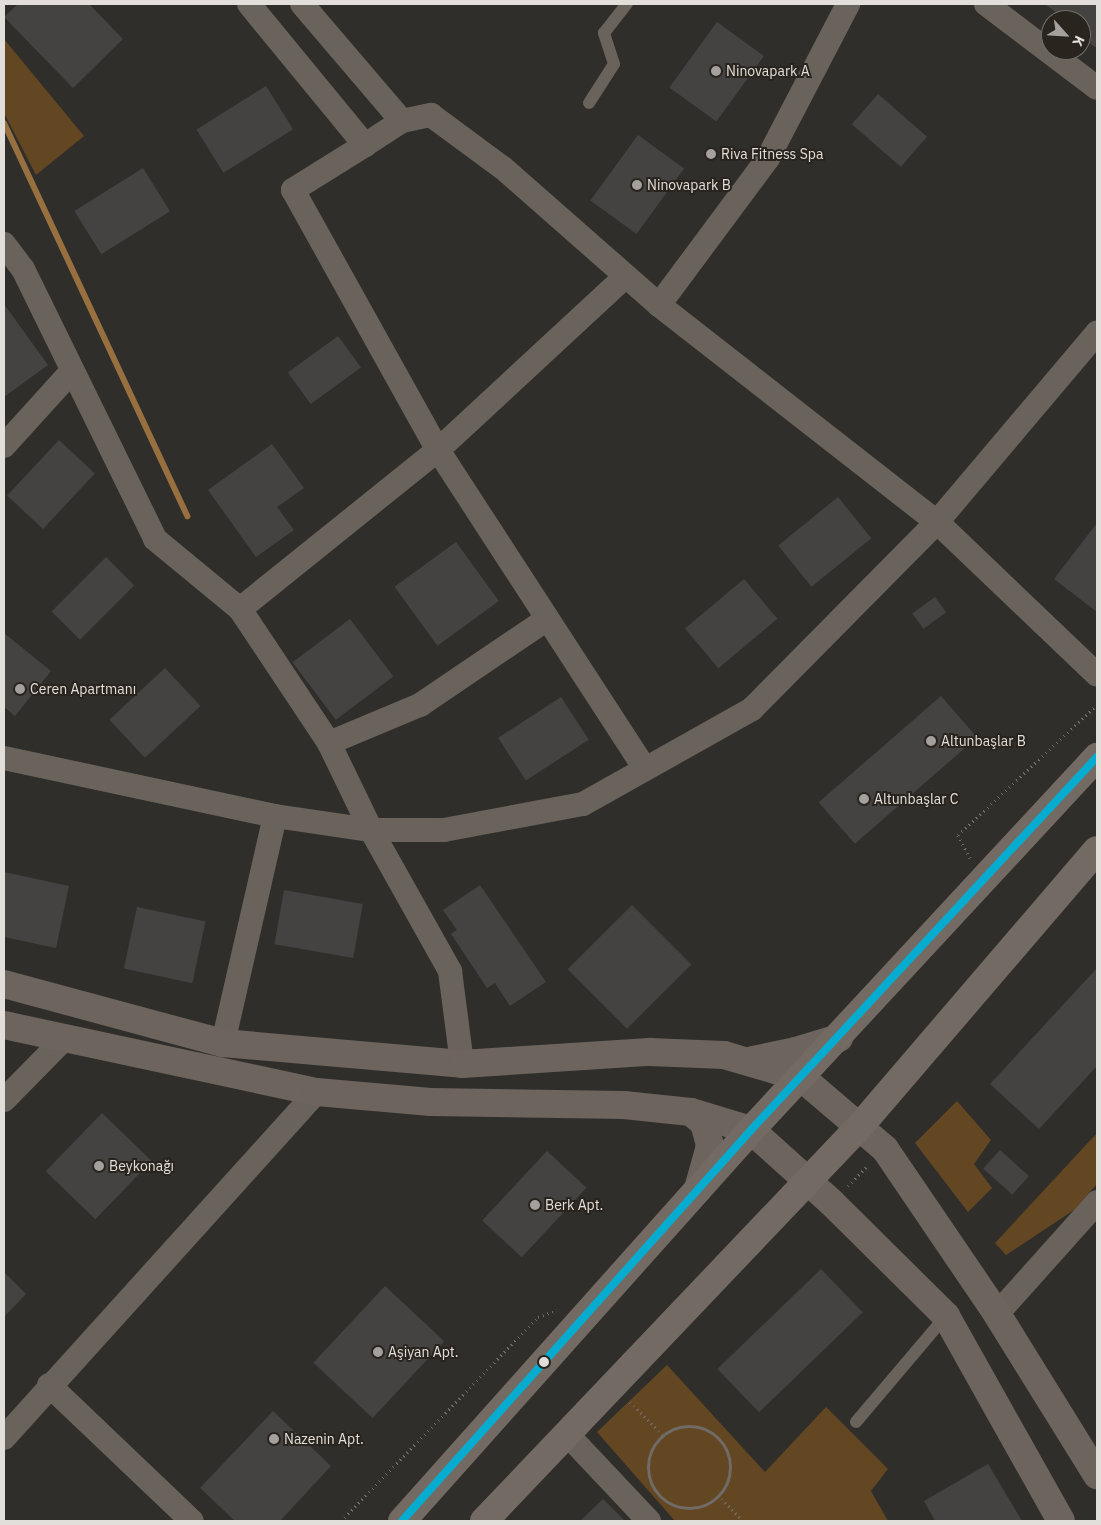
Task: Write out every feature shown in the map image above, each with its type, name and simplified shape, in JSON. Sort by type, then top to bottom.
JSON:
[{"type":"main road","points":[[402,1521],[751,1130],[802,1078],[1097,757]]},
{"type":"main road","points":[[484,1521],[806,1179],[860,1125],[1097,850]]},
{"type":"main road","points":[[4,984],[223,1043],[462,1064],[650,1052],[724,1055],[802,1078],[860,1125],[885,1149],[997,1314],[1097,1475]]},
{"type":"main road","points":[[4,1025],[62,1040],[220,1069],[317,1092],[431,1102],[624,1105],[691,1112],[751,1130],[806,1179],[946,1316],[1061,1521]]},
{"type":"main road","points":[[747,1061],[796,1052],[839,1038]]},
{"type":"main road","points":[[691,1112],[704,1123],[710,1146],[698,1189]]},
{"type":"street","points":[[249,4],[365,145]]},
{"type":"street","points":[[302,4],[402,121]]},
{"type":"street","points":[[659,305],[768,158],[848,4]]},
{"type":"street","points":[[986,4],[1097,88]]},
{"type":"street","points":[[645,769],[438,450],[293,190],[402,121],[431,115],[503,168],[659,305],[937,522],[1097,675]]},
{"type":"street","points":[[4,244],[23,269],[71,372],[155,539],[240,609],[329,743],[371,830],[450,971],[462,1064]]},
{"type":"street","points":[[240,609],[438,450],[626,276]]},
{"type":"street","points":[[4,758],[274,816],[371,830],[444,830],[583,804],[752,709],[937,522],[1097,333]]},
{"type":"street","points":[[4,446],[71,372]]},
{"type":"street","points":[[329,743],[420,705],[548,619]]},
{"type":"street","points":[[223,1043],[274,816]]},
{"type":"street","points":[[4,1100],[62,1040]]},
{"type":"street","points":[[4,1438],[49,1385],[317,1092]]},
{"type":"street","points":[[997,1314],[1097,1202]]},
{"type":"street","points":[[49,1385],[192,1521]]},
{"type":"street","points":[[566,1433],[649,1521]]},
{"type":"lane","points":[[589,103],[614,64],[604,33],[627,4]]},
{"type":"lane","points":[[856,1422],[946,1316]]},
{"type":"path","points":[[624,1397],[663,1435]]},
{"type":"path","points":[[688,1426],[713,1434],[722,1443],[730,1468],[727,1481],[718,1495],[698,1507],[684,1508],[660,1496],[648,1472],[654,1445],[663,1435],[688,1426]]},
{"type":"path","points":[[718,1495],[743,1521]]},
{"type":"shaded area","points":[[4,39],[84,136],[36,175],[4,113]]},
{"type":"shaded area","points":[[957,1101],[991,1140],[974,1164],[992,1188],[968,1212],[915,1143]]},
{"type":"shaded area","points":[[1097,1133],[1097,1184],[1074,1210],[1006,1255],[995,1243]]},
{"type":"shaded area","points":[[667,1365],[765,1472],[826,1407],[888,1469],[871,1491],[888,1521],[675,1521],[597,1432]]},
{"type":"building","points":[[18,4],[89,4],[123,39],[73,88],[4,17]]},
{"type":"building","points":[[1045,4],[1097,4],[1097,48],[1091,44],[1091,10],[1053,10]]},
{"type":"building","name":"Ninovapark A","points":[[717,22],[764,56],[716,122],[669,88]]},
{"type":"building","points":[[266,86],[293,129],[223,173],[196,129]]},
{"type":"building","points":[[878,94],[927,137],[901,167],[852,124]]},
{"type":"building","name":"Ninovapark B","points":[[638,135],[684,169],[637,234],[590,201]]},
{"type":"building","points":[[143,168],[170,211],[101,254],[74,211]]},
{"type":"building","points":[[4,304],[48,365],[4,397]]},
{"type":"building","points":[[338,336],[361,368],[311,404],[288,372]]},
{"type":"building","points":[[59,440],[95,473],[43,529],[7,496]]},
{"type":"building","points":[[272,444],[304,488],[277,507],[294,530],[256,557],[208,490]]},
{"type":"building","points":[[838,497],[871,538],[812,587],[778,545]]},
{"type":"building","points":[[1097,523],[1097,612],[1054,579]]},
{"type":"building","points":[[456,542],[499,601],[437,646],[395,587]]},
{"type":"building","points":[[106,557],[134,585],[80,640],[52,611]]},
{"type":"building","points":[[744,579],[777,619],[718,668],[685,628]]},
{"type":"building","points":[[935,597],[946,612],[924,629],[912,613]]},
{"type":"building","points":[[350,619],[393,677],[336,720],[292,662]]},
{"type":"building","name":"Ceren Apartmanı","points":[[4,633],[51,671],[15,716],[4,707]]},
{"type":"building","points":[[165,668],[200,706],[145,758],[109,720]]},
{"type":"building","points":[[941,696],[977,738],[855,844],[819,802]]},
{"type":"building","points":[[561,697],[589,740],[526,781],[498,738]]},
{"type":"building","points":[[4,872],[69,886],[56,948],[4,937]]},
{"type":"building","points":[[480,885],[546,982],[510,1006],[495,983],[487,988],[451,934],[457,930],[443,910]]},
{"type":"building","points":[[284,890],[363,904],[353,958],[274,944]]},
{"type":"building","points":[[632,905],[691,964],[627,1029],[568,969]]},
{"type":"building","points":[[137,907],[205,922],[192,983],[124,969]]},
{"type":"building","points":[[1097,968],[1097,1066],[1039,1129],[990,1084]]},
{"type":"building","name":"Beykonağı","points":[[102,1113],[152,1161],[95,1219],[46,1171]]},
{"type":"building","points":[[1000,1150],[1029,1176],[1012,1195],[983,1169]]},
{"type":"building","name":"Berk Apt.","points":[[547,1151],[586,1188],[522,1257],[482,1220]]},
{"type":"building","points":[[821,1269],[863,1312],[759,1412],[717,1369]]},
{"type":"building","points":[[4,1272],[26,1294],[4,1317]]},
{"type":"building","name":"Aşiyan Apt.","points":[[385,1286],[444,1341],[373,1418],[313,1363]]},
{"type":"building","name":"Nazenin Apt.","points":[[273,1411],[331,1466],[280,1521],[235,1521],[200,1488]]},
{"type":"building","points":[[988,1464],[1022,1521],[935,1521],[924,1501]]},
{"type":"building","points":[[603,1499],[625,1521],[580,1521]]},
{"type":"waterway","points":[[4,123],[187,516]]},
{"type":"transit line","points":[[402,1521],[751,1130],[1097,757]]},
{"type":"place","name":"Ninovapark A","points":[[716,71]]},
{"type":"place","name":"Riva Fitness Spa","points":[[711,154]]},
{"type":"place","name":"Ninovapark B","points":[[637,185]]},
{"type":"place","name":"Ceren Apartmanı","points":[[20,689]]},
{"type":"place","name":"Altunbaşlar B","points":[[931,741]]},
{"type":"place","name":"Altunbaşlar C","points":[[864,799]]},
{"type":"place","name":"Beykonağı","points":[[99,1166]]},
{"type":"place","name":"Berk Apt.","points":[[535,1205]]},
{"type":"place","name":"Aşiyan Apt.","points":[[378,1352]]},
{"type":"place","name":"Nazenin Apt.","points":[[274,1439]]}]
